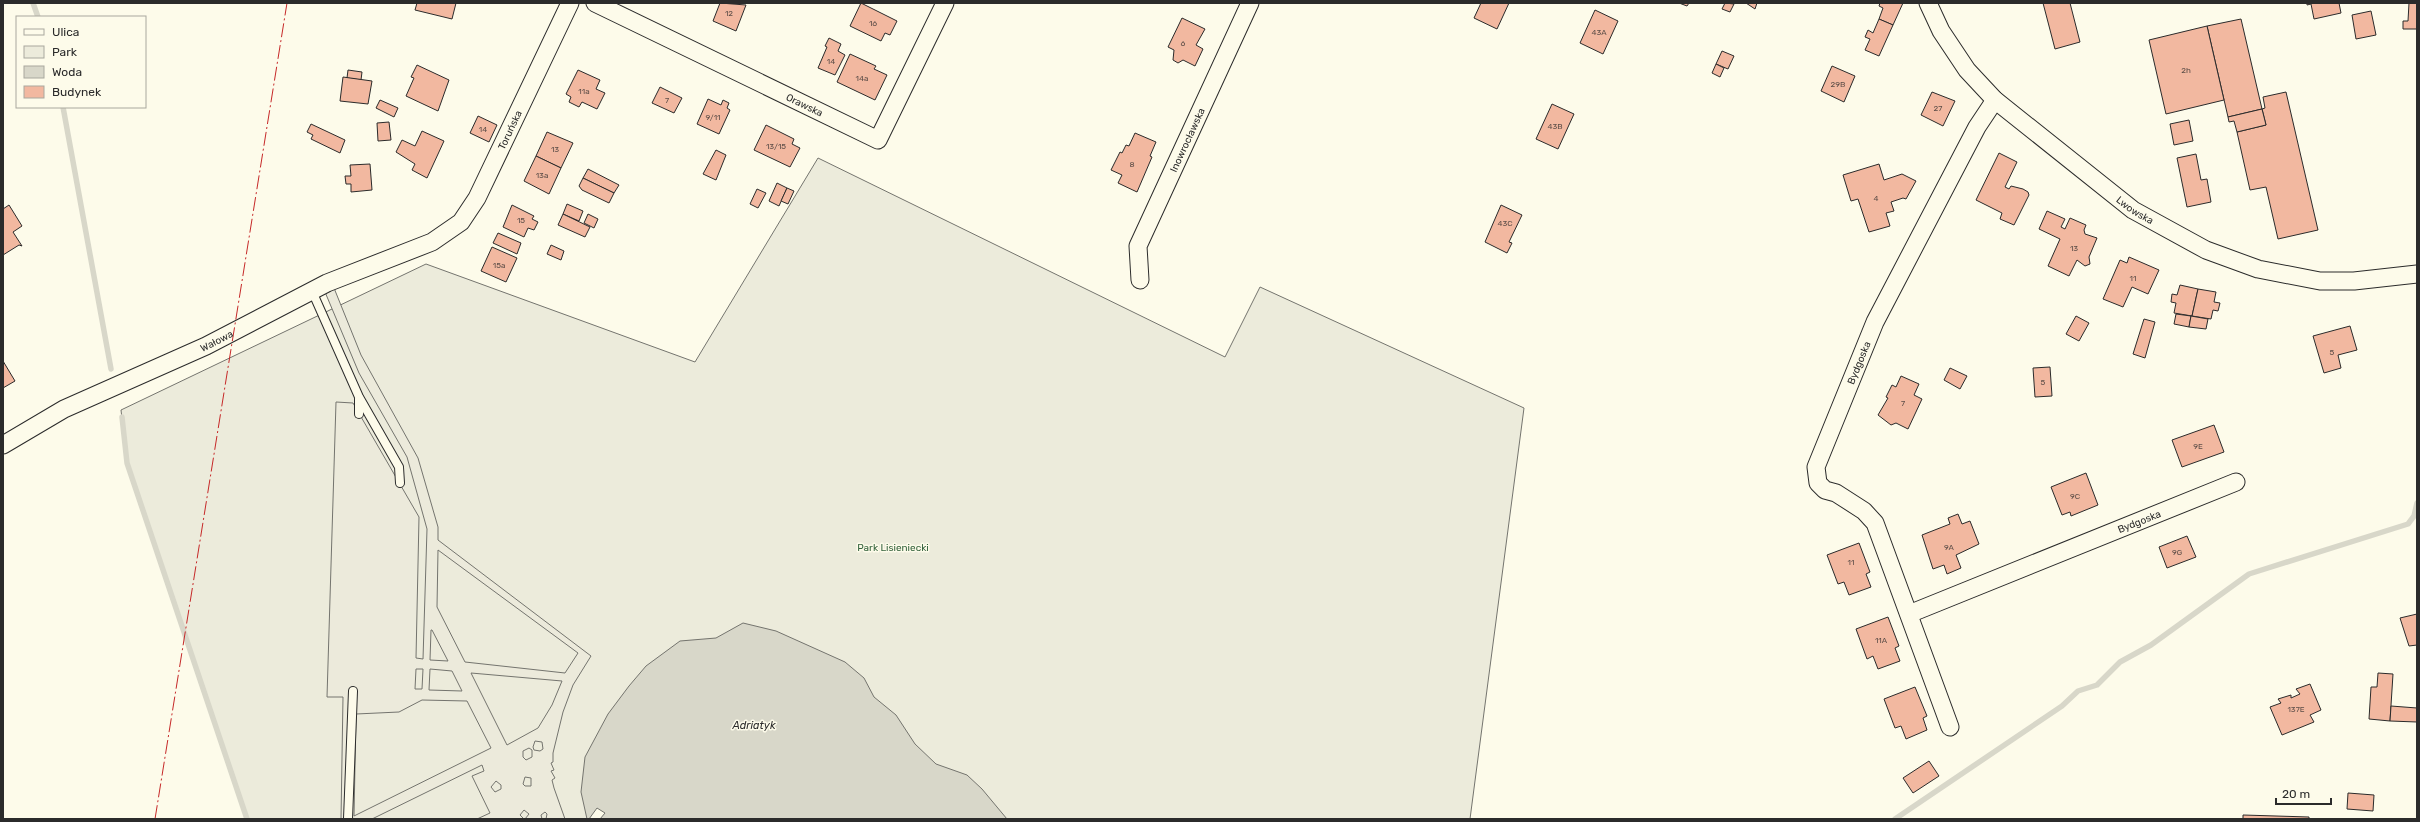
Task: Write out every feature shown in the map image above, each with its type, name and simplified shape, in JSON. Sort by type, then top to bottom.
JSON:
[{"type":"street","name":"Toruńska","points":[[432,242],[461,222],[477,198],[570,3]]},
{"type":"street","name":"Orawska","points":[[595,3],[878,140],[945,3]]},
{"type":"street","name":"Inowrocławska","points":[[1140,280],[1138,246],[1250,3]]},
{"type":"street","name":"Lwowska","points":[[1928,3],[1941,31],[1967,70],[1995,100],[2133,210],[2206,250],[2258,269],[2320,281],[2354,281],[2417,274]]},
{"type":"street","name":"Bydgoska","points":[[1950,727],[1875,523],[1864,511],[1836,493],[1826,490],[1818,483],[1816,467],[1875,322],[1977,127],[1995,100]]},
{"type":"street","name":"Wałowa","points":[[3,445],[64,409],[206,346],[312,291],[432,242]]},
{"type":"street","name":"Bydgoska","points":[[1909,614],[2236,482]]},
{"type":"lane","points":[[312,291],[359,397],[399,467],[400,483]]},
{"type":"lane","points":[[359,397],[359,414]]},
{"type":"lane","points":[[348,819],[353,692]]},
{"type":"green space","name":"Park Lisieniecki","points":[[818,158],[1225,357],[1260,287],[1524,408],[1470,819],[247,819],[127,463],[121,410],[426,264],[695,362]]},
{"type":"shaded area","points":[[334,288],[361,355],[418,458],[438,527],[438,540],[591,656],[573,685],[563,712],[553,753],[553,762],[551,763],[554,770],[551,771],[555,778],[552,780],[554,788],[565,819],[546,819],[547,814],[545,812],[541,815],[542,819],[525,819],[529,814],[524,810],[520,815],[524,819],[477,819],[490,813],[472,776],[484,771],[482,765],[372,819],[341,819],[343,697],[327,697],[336,402],[353,403],[419,517],[416,658],[423,659],[427,529],[407,457],[359,373],[325,292]],"holes":[[[438,550],[578,653],[565,673],[465,662],[437,607]],[[431,630],[432,630],[448,661],[430,660]],[[416,669],[423,669],[422,689],[415,689]],[[430,669],[452,671],[462,691],[429,690]],[[471,673],[562,681],[552,705],[538,728],[507,745]],[[422,700],[467,701],[491,748],[354,816],[356,714],[399,712]],[[535,741],[542,742],[543,749],[540,751],[534,750],[533,747]],[[529,748],[532,750],[532,757],[526,760],[523,757],[523,751]],[[525,777],[531,778],[531,786],[525,786],[523,784]],[[496,781],[501,785],[501,789],[495,792],[491,787]]]},
{"type":"water","name":"Adriatyk","points":[[743,623],[776,631],[845,662],[864,678],[874,697],[896,715],[915,744],[936,764],[967,775],[982,789],[1007,819],[587,819],[581,792],[585,757],[608,714],[629,686],[646,666],[680,641],[716,638]]},
{"type":"pier","points":[[597,808],[605,813],[600,819],[589,819]]},
{"type":"building","points":[[417,3],[456,3],[452,19],[415,10]]},
{"type":"building","points":[[720,3],[746,5],[736,31],[713,21]]},
{"type":"building","points":[[861,3],[897,21],[890,35],[885,33],[881,41],[850,26]]},
{"type":"building","points":[[1481,3],[1509,3],[1497,29],[1474,18]]},
{"type":"building","points":[[1679,3],[1689,3],[1687,6]]},
{"type":"building","points":[[1725,3],[1734,4],[1730,12],[1722,9]]},
{"type":"building","points":[[1746,3],[1757,3],[1755,9]]},
{"type":"building","points":[[1880,3],[1903,3],[1893,25],[1879,19],[1883,8],[1879,6]]},
{"type":"building","points":[[2043,3],[2070,3],[2080,42],[2055,49]]},
{"type":"building","points":[[2307,3],[2339,3],[2341,13],[2314,19],[2311,4],[2307,5]]},
{"type":"building","points":[[2409,3],[2417,3],[2417,29],[2403,29],[2403,21],[2408,21]]},
{"type":"building","points":[[1595,10],[1618,21],[1603,54],[1580,43]]},
{"type":"building","points":[[2371,11],[2376,35],[2356,39],[2352,15]]},
{"type":"building","points":[[1182,18],[1205,29],[1196,45],[1203,49],[1195,66],[1183,60],[1178,63],[1173,60],[1174,50],[1168,47]]},
{"type":"building","points":[[1879,19],[1893,25],[1879,56],[1865,50],[1870,39],[1865,37],[1868,30],[1873,33]]},
{"type":"building","points":[[2241,19],[2262,109],[2228,117],[2207,26]]},
{"type":"building","points":[[2207,26],[2224,100],[2166,114],[2149,40]]},
{"type":"building","points":[[829,38],[841,44],[838,51],[845,55],[835,75],[818,68],[827,47],[825,46]]},
{"type":"building","points":[[1722,51],[1734,56],[1728,69],[1716,64]]},
{"type":"building","points":[[850,54],[876,66],[874,69],[887,75],[875,100],[837,82]]},
{"type":"building","points":[[1716,64],[1724,68],[1720,77],[1712,73]]},
{"type":"building","points":[[417,65],[449,80],[438,111],[406,96],[414,78],[411,77]]},
{"type":"building","points":[[1832,66],[1855,76],[1844,102],[1821,91]]},
{"type":"building","points":[[348,70],[362,72],[361,80],[347,78]]},
{"type":"building","points":[[578,70],[600,80],[596,89],[605,93],[597,109],[582,102],[579,107],[569,102],[571,97],[566,94]]},
{"type":"building","points":[[343,77],[372,81],[368,104],[340,101]]},
{"type":"building","points":[[660,87],[682,98],[674,113],[652,103]]},
{"type":"building","points":[[1932,92],[1955,101],[1943,126],[1921,115]]},
{"type":"building","points":[[2286,92],[2318,230],[2278,239],[2266,187],[2250,190],[2237,132],[2266,125],[2262,109],[2265,108],[2263,97]]},
{"type":"building","points":[[708,99],[721,105],[723,100],[729,103],[727,108],[730,110],[719,134],[697,124]]},
{"type":"building","points":[[380,100],[398,108],[394,117],[376,108]]},
{"type":"building","points":[[1552,104],[1574,114],[1558,149],[1536,139]]},
{"type":"building","points":[[2262,109],[2266,125],[2237,132],[2234,121],[2229,122],[2228,117]]},
{"type":"building","points":[[478,116],[497,125],[489,142],[470,133]]},
{"type":"building","points":[[2189,120],[2193,141],[2174,145],[2170,124]]},
{"type":"building","points":[[389,122],[391,140],[378,141],[377,123]]},
{"type":"building","points":[[311,124],[345,140],[340,153],[311,139],[313,135],[307,132]]},
{"type":"building","points":[[766,125],[794,139],[792,144],[800,148],[790,167],[754,150]]},
{"type":"building","points":[[422,131],[444,141],[427,178],[412,170],[415,164],[396,152],[402,140],[415,146]]},
{"type":"building","points":[[547,132],[573,143],[561,168],[536,156]]},
{"type":"building","points":[[1135,133],[1156,142],[1150,156],[1152,157],[1137,192],[1118,183],[1122,175],[1111,170],[1120,152],[1122,153],[1126,145],[1129,146]]},
{"type":"building","points":[[716,150],[726,155],[716,180],[703,174]]},
{"type":"building","points":[[1999,153],[2017,162],[2005,187],[2009,189],[2011,186],[2023,189],[2028,192],[2029,195],[2014,225],[2000,219],[2002,213],[1976,200]]},
{"type":"building","points":[[2196,154],[2201,180],[2207,179],[2211,202],[2187,207],[2177,158]]},
{"type":"building","points":[[536,156],[561,168],[549,194],[524,181]]},
{"type":"building","points":[[370,164],[372,190],[351,192],[351,184],[346,184],[345,176],[351,176],[350,165]]},
{"type":"building","points":[[1879,164],[1884,180],[1902,174],[1916,181],[1906,199],[1903,198],[1891,202],[1894,211],[1886,213],[1890,226],[1869,232],[1858,199],[1851,201],[1843,175]]},
{"type":"building","points":[[588,169],[619,185],[614,193],[583,178]]},
{"type":"building","points":[[583,178],[614,193],[609,203],[582,190],[579,186]]},
{"type":"building","points":[[777,183],[787,188],[779,206],[769,201]]},
{"type":"building","points":[[787,188],[794,191],[788,204],[781,201]]},
{"type":"building","points":[[757,189],[766,193],[758,208],[750,204]]},
{"type":"building","points":[[567,204],[583,211],[579,221],[563,214]]},
{"type":"building","points":[[9,205],[22,226],[13,232],[22,246],[19,245],[3,255],[3,209]]},
{"type":"building","points":[[512,205],[534,216],[532,219],[538,222],[534,230],[528,228],[524,237],[503,227]]},
{"type":"building","points":[[1501,205],[1522,215],[1509,242],[1512,243],[1507,253],[1485,242]]},
{"type":"building","points":[[2047,211],[2065,219],[2061,227],[2065,229],[2070,218],[2086,225],[2084,230],[2085,234],[2097,238],[2089,257],[2090,264],[2085,266],[2077,260],[2069,276],[2048,266],[2060,239],[2039,229]]},
{"type":"building","points":[[563,214],[590,227],[585,237],[558,225]]},
{"type":"building","points":[[588,214],[598,219],[594,228],[584,223]]},
{"type":"building","points":[[498,233],[521,243],[517,254],[493,243]]},
{"type":"building","points":[[551,245],[564,251],[561,260],[547,254]]},
{"type":"building","points":[[492,247],[517,258],[506,282],[481,271]]},
{"type":"building","points":[[2129,257],[2159,270],[2148,294],[2132,287],[2123,307],[2103,299],[2120,260],[2127,263]]},
{"type":"building","points":[[2180,285],[2198,289],[2192,316],[2174,313],[2176,303],[2171,302],[2172,294],[2177,295]]},
{"type":"building","points":[[2198,289],[2216,292],[2214,302],[2220,303],[2218,311],[2213,310],[2211,319],[2192,316]]},
{"type":"building","points":[[2176,314],[2191,316],[2189,327],[2174,324]]},
{"type":"building","points":[[2076,316],[2089,323],[2079,341],[2066,334]]},
{"type":"building","points":[[2191,316],[2208,319],[2206,329],[2189,327]]},
{"type":"building","points":[[2144,319],[2155,322],[2145,358],[2133,354]]},
{"type":"building","points":[[2350,326],[2357,350],[2338,355],[2341,368],[2324,373],[2313,336]]},
{"type":"building","points":[[3,361],[15,381],[3,388]]},
{"type":"building","points":[[2050,367],[2052,396],[2035,397],[2033,368]]},
{"type":"building","points":[[1950,368],[1967,376],[1960,389],[1944,380]]},
{"type":"building","points":[[1901,376],[1919,384],[1914,395],[1922,399],[1908,429],[1896,423],[1891,425],[1878,415],[1888,398],[1886,397],[1892,385],[1896,387]]},
{"type":"building","points":[[2214,425],[2224,452],[2182,467],[2172,440]]},
{"type":"building","points":[[2086,473],[2098,505],[2071,516],[2070,512],[2062,515],[2051,487]]},
{"type":"building","points":[[1958,514],[1962,524],[1970,521],[1979,544],[1956,555],[1961,568],[1947,574],[1944,565],[1933,569],[1922,535],[1950,524],[1948,518]]},
{"type":"building","points":[[2187,536],[2196,557],[2167,568],[2159,547]]},
{"type":"building","points":[[1859,543],[1870,572],[1866,574],[1871,587],[1849,595],[1844,582],[1838,584],[1827,555]]},
{"type":"building","points":[[2417,614],[2417,645],[2409,646],[2400,618]]},
{"type":"building","points":[[1888,617],[1899,646],[1895,648],[1900,661],[1878,669],[1873,656],[1867,659],[1856,629]]},
{"type":"building","points":[[2378,673],[2393,674],[2390,721],[2369,719],[2371,687],[2377,687]]},
{"type":"building","points":[[2310,684],[2321,710],[2310,715],[2314,722],[2282,735],[2270,707],[2281,703],[2278,699],[2291,695],[2291,698],[2300,694],[2296,689]]},
{"type":"building","points":[[1915,687],[1927,716],[1923,718],[1927,730],[1906,739],[1901,726],[1895,728],[1884,699]]},
{"type":"building","points":[[2391,706],[2417,708],[2417,722],[2390,721]]},
{"type":"building","points":[[1929,761],[1939,776],[1913,793],[1903,778]]},
{"type":"building","points":[[2348,793],[2374,795],[2373,811],[2347,809]]},
{"type":"building","points":[[2243,815],[2309,817],[2309,819],[2243,819]]},
{"type":"waterway","points":[[33,3],[38,16]]},
{"type":"waterway","points":[[63,108],[111,369]]},
{"type":"waterway","points":[[122,417],[127,463],[247,819]]},
{"type":"waterway","points":[[1895,819],[2062,706],[2078,691],[2097,685],[2120,662],[2151,645],[2249,574],[2408,524],[2414,516],[2417,503]]},
{"type":"power","points":[[155,819],[287,3]]}]
